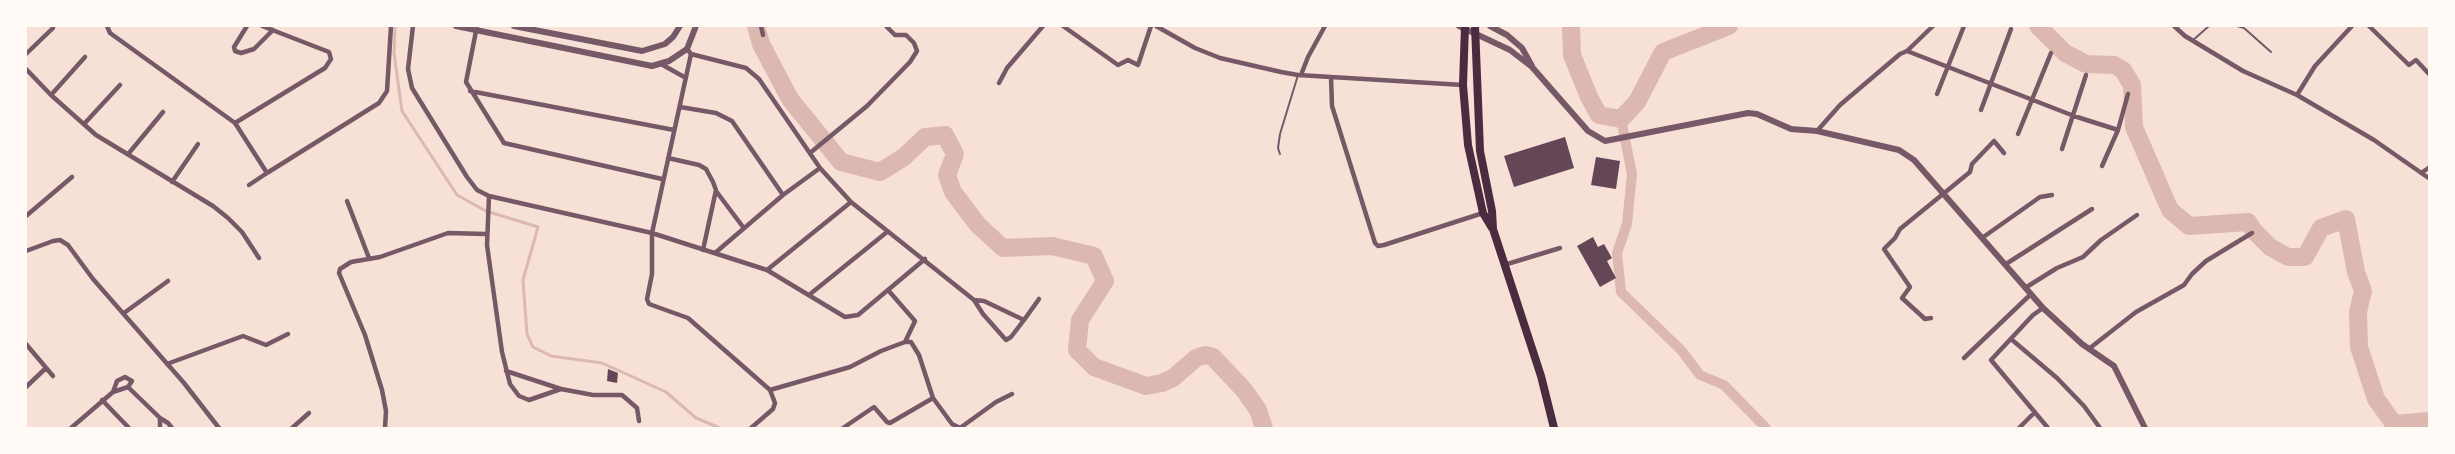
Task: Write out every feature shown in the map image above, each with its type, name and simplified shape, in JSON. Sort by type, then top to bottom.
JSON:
[{"type":"highway","points":[[1463,26],[1463,86],[1468,145],[1483,213],[1493,229]]},
{"type":"highway","points":[[1474,29],[1480,152],[1492,211],[1493,229],[1541,376],[1554,429]]},
{"type":"street","points":[[107,26],[110,33],[235,123],[267,173]]},
{"type":"street","points":[[247,26],[234,47],[235,51],[241,53],[254,49],[273,30]]},
{"type":"street","points":[[235,123],[329,64],[329,52],[262,26]]},
{"type":"street","points":[[249,185],[379,103],[387,91],[391,26]]},
{"type":"street","points":[[413,26],[408,69],[412,88],[467,177],[477,190],[489,196],[652,233],[767,270],[845,317],[851,318],[858,315],[925,259]]},
{"type":"street","points":[[456,26],[476,28],[641,65],[661,64],[689,51],[746,69],[753,73],[777,103],[820,168],[851,202],[974,300],[1006,340],[1011,337],[1039,299]]},
{"type":"street","points":[[514,26],[642,51],[664,44],[673,37],[680,26]]},
{"type":"street","points":[[696,26],[689,51],[681,107],[662,179],[652,233],[652,274],[647,299],[649,304],[655,308],[688,318],[770,390],[775,403],[773,409],[751,429]]},
{"type":"street","points":[[761,26],[764,35]]},
{"type":"street","points":[[810,153],[867,106],[910,62],[917,51],[914,43],[906,35],[895,35],[886,26]]},
{"type":"street","points":[[999,83],[1007,68],[1043,26]]},
{"type":"street","points":[[1063,26],[1118,65],[1128,60],[1138,65],[1151,26]]},
{"type":"street","points":[[1156,26],[1195,48],[1221,58],[1299,75],[1463,86]]},
{"type":"street","points":[[1299,75],[1325,26]]},
{"type":"street","points":[[1463,26],[1474,29],[1531,64]]},
{"type":"street","points":[[1490,26],[1507,35],[1522,48],[1531,64],[1588,131],[1605,141],[1748,113],[1757,114],[1791,129],[1817,131],[1899,150],[1914,160],[2043,308],[2082,344],[2114,366],[2144,428]]},
{"type":"street","points":[[1817,131],[1840,105],[1900,54],[1907,51],[1932,26]]},
{"type":"street","points":[[1937,94],[1964,26]]},
{"type":"street","points":[[2174,26],[2192,41],[2243,70],[2297,95],[2373,140],[2430,179]]},
{"type":"street","points":[[2297,95],[2316,66],[2352,26]]},
{"type":"street","points":[[2369,26],[2409,65],[2415,60],[2430,75]]},
{"type":"street","points":[[26,54],[53,28]]},
{"type":"street","points":[[476,28],[466,74],[470,91],[504,143],[662,179]]},
{"type":"street","points":[[1981,110],[2012,28]]},
{"type":"street","points":[[1907,51],[2074,116],[2118,130]]},
{"type":"street","points":[[2018,134],[2051,52]]},
{"type":"street","points":[[51,95],[85,57]]},
{"type":"street","points":[[661,64],[686,78]]},
{"type":"street","points":[[26,69],[51,95],[107,143],[129,153],[228,218],[242,232],[259,258]]},
{"type":"street","points":[[2062,149],[2086,75]]},
{"type":"street","points":[[1331,77],[1332,106],[1375,243],[1378,246],[1483,213]]},
{"type":"street","points":[[84,124],[120,85]]},
{"type":"street","points":[[470,91],[674,130]]},
{"type":"street","points":[[2102,166],[2118,130],[2128,94]]},
{"type":"street","points":[[681,107],[716,113],[732,121],[783,195]]},
{"type":"street","points":[[129,153],[162,112]]},
{"type":"street","points":[[1931,318],[1925,319],[1902,298],[1910,287],[1884,249],[1900,229],[1970,172],[1972,165],[1994,141],[2004,153]]},
{"type":"street","points":[[172,182],[198,144]]},
{"type":"street","points":[[668,158],[699,165],[706,169],[716,190],[743,227]]},
{"type":"street","points":[[2421,173],[2430,167]]},
{"type":"street","points":[[715,253],[743,227],[820,168]]},
{"type":"street","points":[[26,216],[72,177]]},
{"type":"street","points":[[703,250],[716,190]]},
{"type":"street","points":[[1982,238],[2040,197],[2052,195]]},
{"type":"street","points":[[489,196],[486,234],[506,371],[510,384],[519,396],[529,400],[561,389]]},
{"type":"street","points":[[347,201],[369,258]]},
{"type":"street","points":[[767,270],[851,202]]},
{"type":"street","points":[[2006,264],[2092,209]]},
{"type":"street","points":[[2025,288],[2057,268],[2083,256],[2101,240],[2137,215]]},
{"type":"street","points":[[809,295],[887,232]]},
{"type":"street","points":[[385,429],[386,411],[372,351],[339,273],[342,267],[351,262],[380,256],[448,233],[486,234]]},
{"type":"street","points":[[2090,348],[2136,312],[2184,285],[2206,261],[2252,233]]},
{"type":"street","points":[[26,251],[52,241],[64,242],[168,364],[219,429]]},
{"type":"street","points":[[1504,266],[1560,248]]},
{"type":"street","points":[[124,313],[168,281]]},
{"type":"street","points":[[770,390],[850,367],[905,342],[915,321],[888,290]]},
{"type":"street","points":[[1964,358],[2031,294]]},
{"type":"street","points":[[974,300],[984,302],[1024,320]]},
{"type":"street","points":[[2043,308],[2032,315],[1990,360],[2048,429]]},
{"type":"street","points":[[168,364],[243,336],[266,345],[288,334]]},
{"type":"street","points":[[2011,339],[2057,378],[2084,406],[2100,429]]},
{"type":"street","points":[[905,342],[913,345],[933,398],[952,424],[962,428],[996,402],[1012,394]]},
{"type":"street","points":[[26,344],[53,375]]},
{"type":"street","points":[[26,387],[46,368]]},
{"type":"street","points":[[506,371],[561,389],[594,395],[622,395],[637,408],[639,421]]},
{"type":"street","points":[[72,429],[102,400],[113,392],[128,387],[132,383],[131,380],[122,378],[117,381],[113,392]]},
{"type":"street","points":[[128,387],[172,429]]},
{"type":"street","points":[[843,429],[874,407],[890,423],[933,398]]},
{"type":"street","points":[[102,400],[129,429]]},
{"type":"street","points":[[2019,429],[2035,412]]},
{"type":"street","points":[[292,429],[309,413]]},
{"type":"street","points":[[160,418],[160,429]]},
{"type":"lane","points":[[2192,41],[2209,26]]},
{"type":"lane","points":[[2237,26],[2244,28],[2271,52]]},
{"type":"lane","points":[[1280,154],[1278,148],[1280,134],[1299,75]]},
{"type":"building","points":[[1565,137],[1574,168],[1514,187],[1504,156]]},
{"type":"building","points":[[1596,157],[1620,161],[1616,189],[1591,185]]},
{"type":"building","points":[[1593,237],[1598,247],[1604,244],[1612,258],[1607,261],[1616,278],[1600,287],[1577,246]]},
{"type":"building","points":[[608,369],[618,373],[617,383],[607,381]]},
{"type":"waterway","points":[[395,26],[394,53],[402,111],[457,195],[486,211],[538,227],[523,280],[527,334],[533,347],[551,356],[602,363],[666,392],[696,418],[720,428]]},
{"type":"waterway","points":[[756,26],[761,44],[790,99],[841,162],[880,172],[904,157],[925,137],[945,135],[955,154],[947,175],[953,192],[978,225],[1003,248],[1052,246],[1094,256],[1105,281],[1080,320],[1077,350],[1094,367],[1146,386],[1173,378],[1196,358],[1205,355],[1213,357],[1244,390],[1258,410],[1264,428]]},
{"type":"waterway","points":[[1571,26],[1572,55],[1589,97],[1599,115],[1621,119],[1637,102],[1663,52],[1729,26]]},
{"type":"waterway","points":[[2038,26],[2065,53],[2086,64],[2114,65],[2123,70],[2132,85],[2134,127],[2170,210],[2189,226],[2248,222],[2270,247],[2288,257],[2305,257],[2321,228],[2346,219],[2356,272],[2363,291],[2358,312],[2359,347],[2376,399],[2394,424],[2430,421]]},
{"type":"waterway","points":[[1621,119],[1632,174],[1627,224],[1617,253],[1621,292],[1681,350],[1700,375],[1724,385],[1766,428]]}]
